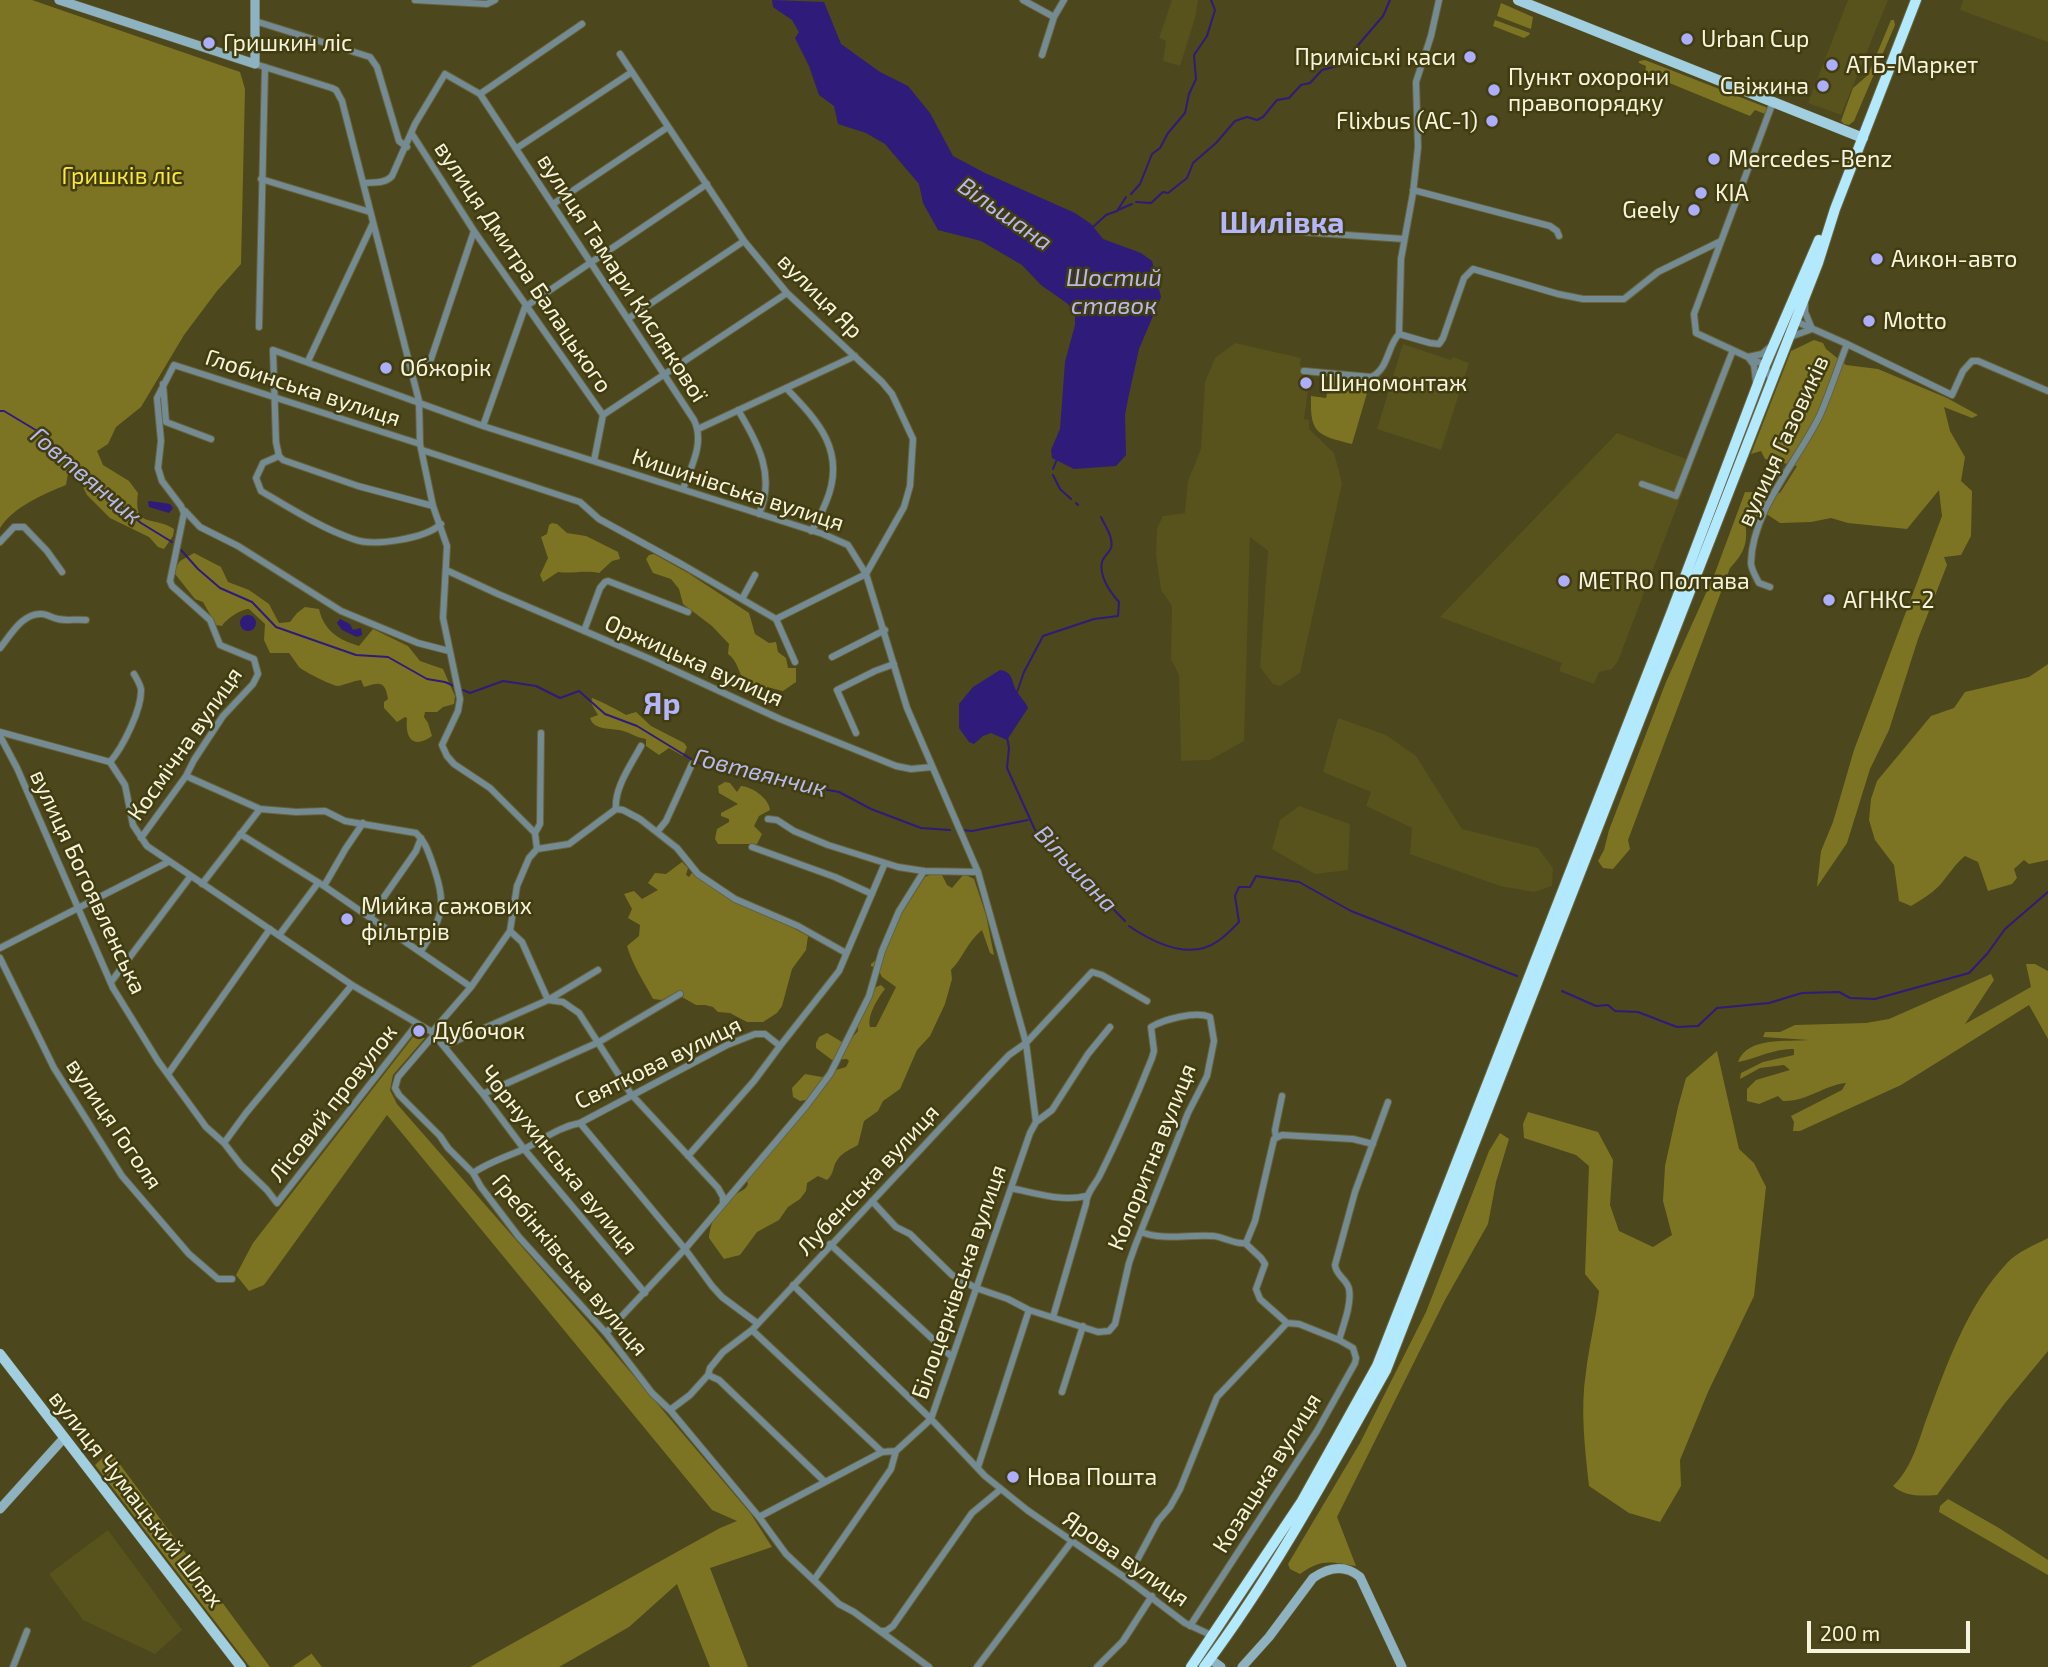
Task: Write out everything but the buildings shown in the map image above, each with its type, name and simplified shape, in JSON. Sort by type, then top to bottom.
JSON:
[{"type":"highway","points":[[1191,1667],[1302,1501],[1377,1366],[1773,345],[1800,296],[1879,96],[1898,73],[1899,45],[1916,0]]},
{"type":"highway","points":[[1207,1663],[1310,1507],[1386,1370],[1795,321],[1800,296]]},
{"type":"main road","points":[[1518,0],[1545,5],[1863,138]]},
{"type":"main road","name":"вулиця Чумацький Шлях","points":[[0,1354],[241,1667]]},
{"type":"street","points":[[59,0],[336,90],[344,108],[410,364],[419,401],[421,447],[433,506],[447,546],[443,618],[460,699],[458,711],[442,745],[454,764],[490,788],[534,832],[537,849]]},
{"type":"street","points":[[256,0],[255,47],[260,66],[259,327]]},
{"type":"street","points":[[415,0],[487,4],[495,0]]},
{"type":"street","points":[[1023,0],[1054,17]]},
{"type":"street","points":[[1042,55],[1054,17],[1064,0]]},
{"type":"street","points":[[1304,371],[1371,377],[1382,368],[1399,334],[1404,239],[1418,147],[1416,82],[1431,36],[1438,0]]},
{"type":"street","points":[[255,21],[370,57],[377,67],[399,141],[407,147]]},
{"type":"street","points":[[363,183],[389,180],[407,147],[415,124],[445,74],[480,94],[582,24]]},
{"type":"street","points":[[243,61],[253,53],[255,47]]},
{"type":"street","name":"вулиця Яр","points":[[620,54],[744,241],[787,293],[892,394],[913,439],[910,486],[904,507],[866,574]]},
{"type":"street","points":[[517,148],[632,72]]},
{"type":"street","name":"вулиця Тамари Кислякової","points":[[480,94],[592,261],[698,429],[698,446],[683,489]]},
{"type":"street","points":[[1771,379],[1765,365],[1696,332],[1693,314],[1773,102]]},
{"type":"street","points":[[552,204],[668,127]]},
{"type":"street","name":"вулиця Дмитра Балацького","points":[[412,134],[525,307],[603,415],[594,461]]},
{"type":"street","points":[[261,179],[370,212]]},
{"type":"street","points":[[483,426],[525,307],[708,184]]},
{"type":"street","points":[[1413,190],[1550,226],[1559,236]]},
{"type":"street","points":[[307,361],[373,223]]},
{"type":"street","points":[[1254,223],[1302,232],[1404,239]]},
{"type":"street","points":[[410,364],[425,364],[431,359],[474,231]]},
{"type":"street","points":[[629,318],[744,241]]},
{"type":"street","points":[[1399,334],[1440,344],[1464,278],[1473,269],[1571,297],[1624,299],[1658,272],[1721,241]]},
{"type":"street","points":[[603,415],[787,293]]},
{"type":"street","points":[[1800,296],[1812,329]]},
{"type":"street","points":[[1779,331],[1795,321],[1952,396],[1963,371],[1972,361],[1978,361],[2048,391]]},
{"type":"street","points":[[1787,341],[1796,333],[1812,329]]},
{"type":"street","name":"вулиця Газовиків","points":[[1770,587],[1759,583],[1751,565],[1756,537],[1765,509],[1778,483],[1802,449],[1821,413],[1847,344]]},
{"type":"street","points":[[1748,357],[1762,354],[1773,345]]},
{"type":"street","name":"Кишинівська вулиця","points":[[274,395],[273,350],[483,426],[848,545],[866,574],[907,708],[978,872],[1026,1043],[1036,1122]]},
{"type":"street","points":[[1642,484],[1676,496],[1733,350]]},
{"type":"street","points":[[698,429],[855,356]]},
{"type":"street","points":[[1748,357],[1755,373],[1755,391]]},
{"type":"street","points":[[1765,365],[1779,358]]},
{"type":"street","name":"Глобинська вулиця","points":[[163,384],[174,365],[274,395],[580,502],[607,524],[776,619]]},
{"type":"street","points":[[163,384],[166,422],[211,439]]},
{"type":"street","points":[[163,384],[157,398],[161,441],[158,468],[162,481],[188,517],[200,527],[238,546],[341,611],[418,643],[449,652]]},
{"type":"street","points":[[786,388],[818,425],[827,439],[834,460],[829,495],[817,524],[811,531]]},
{"type":"street","points":[[274,395],[279,456]]},
{"type":"street","points":[[738,410],[758,447],[766,472],[765,496],[759,514]]},
{"type":"street","points":[[279,456],[291,463],[358,486],[433,506]]},
{"type":"street","points":[[279,456],[263,463],[256,478],[261,491],[355,541],[414,538],[435,530],[441,524]]},
{"type":"street","name":"Космічна вулиця","points":[[141,838],[186,776],[223,716],[253,684],[258,674],[254,659],[220,645],[210,620],[172,586],[171,572],[183,519],[181,506]]},
{"type":"street","points":[[0,542],[13,527],[23,527],[47,551],[62,572]]},
{"type":"street","name":"Оржицька вулиця","points":[[446,570],[780,719],[896,766],[911,769],[932,767]]},
{"type":"street","points":[[795,662],[776,619],[866,574]]},
{"type":"street","points":[[742,599],[755,575]]},
{"type":"street","points":[[584,631],[605,582],[631,589],[688,612]]},
{"type":"street","points":[[0,648],[26,618],[35,614],[61,620],[86,620]]},
{"type":"street","points":[[832,657],[885,630]]},
{"type":"street","points":[[856,733],[838,690],[894,664]]},
{"type":"street","points":[[110,762],[122,745],[138,704],[141,689],[134,674]]},
{"type":"street","points":[[534,832],[540,824],[541,733]]},
{"type":"street","points":[[0,734],[110,762],[125,785],[133,825],[141,838]]},
{"type":"street","name":"вулиця Богоявленська","points":[[0,734],[111,982],[168,1074],[206,1127],[224,1143],[241,1166],[277,1203]]},
{"type":"street","points":[[616,809],[618,791],[640,746]]},
{"type":"street","points":[[657,832],[666,821],[692,764]]},
{"type":"street","points":[[186,776],[260,809],[325,811],[345,821],[416,833],[421,838],[439,880],[442,906],[430,937],[421,951]]},
{"type":"street","points":[[202,884],[260,809]]},
{"type":"street","points":[[433,1034],[510,932],[517,886],[529,858],[537,849],[569,844],[616,809],[640,819],[685,857],[698,874],[735,899],[798,926],[835,945],[846,954]]},
{"type":"street","points":[[768,819],[777,820],[794,831],[828,845],[885,863],[924,871],[978,872]]},
{"type":"street","points":[[279,934],[321,884],[363,823]]},
{"type":"street","points":[[240,834],[321,884],[471,987]]},
{"type":"street","name":"Чорнухинська вулиця","points":[[141,838],[190,877],[352,985],[433,1034],[524,1149],[645,1293]]},
{"type":"street","points":[[370,917],[416,851],[421,838]]},
{"type":"street","points":[[752,847],[835,877],[872,894]]},
{"type":"street","points":[[0,948],[169,862]]},
{"type":"street","points":[[688,1156],[754,1081],[833,981],[885,863]]},
{"type":"street","points":[[606,1333],[685,1250],[830,1074],[869,996],[882,951],[899,911],[924,871]]},
{"type":"street","points":[[111,982],[190,877]]},
{"type":"street","points":[[168,1074],[270,929]]},
{"type":"street","points":[[510,932],[522,942],[548,1000]]},
{"type":"street","name":"вулиця Гоголя","points":[[0,958],[54,1068],[122,1176],[189,1254],[218,1279],[232,1279]]},
{"type":"street","points":[[444,1046],[548,1000],[598,971]]},
{"type":"street","name":"Лубенська вулиця","points":[[670,1410],[690,1395],[708,1375],[710,1368],[723,1352],[754,1326],[1009,1055],[1026,1043],[1092,972],[1147,1001]]},
{"type":"street","points":[[224,1143],[352,985]]},
{"type":"street","points":[[483,1094],[599,1042],[680,994]]},
{"type":"street","points":[[548,1000],[563,1002],[579,1013],[631,1094],[718,1188],[723,1203]]},
{"type":"street","name":"Колоритна вулиця","points":[[1083,1326],[1104,1333],[1115,1324],[1129,1263],[1188,1113],[1206,1076],[1214,1041],[1210,1017],[1202,1013],[1151,1027],[1154,1051],[1152,1058],[1116,1143],[1096,1184],[1086,1196]]},
{"type":"street","name":"Лісовий провулок","points":[[277,1203],[417,1024]]},
{"type":"street","name":"Білоцерківська вулиця","points":[[896,1451],[931,1419],[1026,1142],[1036,1122],[1052,1110],[1088,1054],[1110,1027]]},
{"type":"street","name":"Гребінківська вулиця","points":[[433,1034],[398,1077],[395,1088],[403,1100],[473,1173],[519,1237],[606,1333],[652,1394],[670,1410],[759,1517],[775,1542],[839,1604],[929,1667]]},
{"type":"street","name":"Святкова вулиця","points":[[473,1173],[487,1163],[524,1149],[565,1126],[580,1123],[727,1045],[755,1034],[765,1034],[780,1046]]},
{"type":"street","points":[[1276,1138],[1275,1130],[1282,1096]]},
{"type":"street","points":[[1141,1232],[1157,1236],[1214,1236],[1245,1243],[1265,1264],[1257,1285],[1257,1294],[1287,1323],[1299,1324],[1339,1340],[1350,1291],[1336,1272],[1335,1265],[1355,1192],[1388,1102]]},
{"type":"street","points":[[580,1123],[722,1297],[882,1452]]},
{"type":"street","points":[[1245,1243],[1255,1221],[1271,1145],[1276,1138],[1282,1135],[1353,1139],[1373,1144]]},
{"type":"street","points":[[1011,1188],[1073,1198],[1086,1196],[1053,1317]]},
{"type":"street","points":[[872,1201],[896,1227],[910,1234],[952,1275],[1029,1310],[1083,1326],[1062,1392]]},
{"type":"street","points":[[830,1244],[951,1356]]},
{"type":"street","name":"Ярова вулиця","points":[[793,1284],[1001,1489],[1190,1626],[1213,1636]]},
{"type":"street","points":[[978,1467],[1029,1310]]},
{"type":"street","points":[[1127,1579],[1158,1521],[1180,1489],[1217,1397],[1287,1323]]},
{"type":"street","name":"Козацька вулиця","points":[[1190,1626],[1317,1431],[1355,1363],[1353,1348],[1339,1340]]},
{"type":"street","points":[[708,1375],[719,1380],[824,1481]]},
{"type":"street","points":[[0,1509],[64,1438]]},
{"type":"street","points":[[759,1517],[882,1452],[896,1451],[891,1469],[814,1580]]},
{"type":"street","points":[[880,1631],[886,1631],[893,1626],[972,1513],[1001,1489]]},
{"type":"street","points":[[977,1667],[1072,1541]]},
{"type":"street","points":[[1242,1667],[1269,1637],[1313,1578],[1323,1572],[1340,1568],[1360,1577],[1402,1667]]},
{"type":"street","points":[[1097,1667],[1123,1640],[1152,1596]]},
{"type":"street","points":[[13,1667],[27,1631]]},
{"type":"street","points":[[1207,1663],[1221,1667]]},
{"type":"shaded area","points":[[1172,0],[1198,0],[1180,66],[1163,61],[1166,41],[1159,38]]},
{"type":"shaded area","points":[[1848,0],[1888,0],[1841,115],[1808,103]]},
{"type":"shaded area","points":[[1963,0],[2048,0],[2048,42],[1960,10]]},
{"type":"shaded area","points":[[1235,343],[1301,358],[1300,365],[1310,376],[1304,419],[1309,420],[1309,429],[1334,453],[1342,483],[1300,673],[1280,686],[1273,684],[1260,667],[1268,551],[1250,537],[1244,741],[1210,760],[1181,761],[1179,675],[1171,659],[1172,606],[1161,590],[1156,555],[1157,528],[1163,516],[1185,513],[1188,481],[1201,449],[1205,382],[1215,358]]},
{"type":"shaded area","points":[[1403,344],[1469,363],[1441,450],[1377,429]]},
{"type":"shaded area","points":[[1617,433],[1694,462],[1618,661],[1612,669],[1599,672],[1594,684],[1559,671],[1562,663],[1440,617]]},
{"type":"shaded area","points":[[1338,718],[1386,735],[1416,756],[1462,829],[1538,848],[1553,868],[1552,886],[1534,892],[1500,886],[1410,854],[1412,828],[1366,806],[1371,792],[1323,772]]},
{"type":"shaded area","points":[[1299,806],[1350,824],[1348,870],[1315,874],[1272,849],[1280,820]]},
{"type":"shaded area","points":[[108,1530],[182,1630],[155,1654],[83,1620],[49,1574]]},
{"type":"green space","name":"Гришків ліс","points":[[0,0],[32,0],[240,72],[245,89],[241,264],[184,335],[141,407],[116,427],[108,444],[97,451],[103,465],[129,481],[138,493],[137,505],[142,517],[174,529],[173,536],[164,549],[158,547],[149,537],[110,518],[87,495],[78,477],[69,468],[66,485],[21,508],[0,528]]},
{"type":"green space","points":[[1501,3],[1533,17],[1531,29],[1497,16]]},
{"type":"green space","points":[[1495,20],[1530,33],[1524,38],[1493,26]]},
{"type":"green space","points":[[1891,20],[1894,20],[1895,25],[1854,121],[1849,125],[1844,124],[1841,121],[1853,88],[1868,75]]},
{"type":"green space","points":[[1645,60],[1768,108],[1765,114],[1755,110],[1750,116],[1645,73],[1646,66],[1639,61]]},
{"type":"green space","points":[[1814,340],[1823,343],[1826,349],[1846,365],[1878,369],[1947,398],[1978,415],[1972,418],[1944,407],[1950,431],[1965,457],[1961,481],[1972,491],[1971,536],[1961,555],[1944,557],[1947,565],[1918,639],[1889,730],[1870,769],[1847,843],[1817,887],[1821,851],[1833,822],[1854,750],[1942,516],[1939,490],[1907,529],[1848,523],[1831,518],[1780,523],[1768,515],[1745,520],[1745,546],[1730,568],[1628,840],[1630,849],[1613,869],[1603,868],[1598,861],[1609,830],[1666,682],[1715,573],[1745,492],[1780,493],[1797,466],[1765,459],[1761,451],[1751,454],[1791,351]]},
{"type":"green space","points":[[1331,376],[1370,383],[1352,444],[1323,435],[1314,425],[1311,396],[1326,398]]},
{"type":"green space","points":[[552,523],[567,533],[586,536],[618,552],[620,559],[612,561],[599,573],[558,572],[543,582],[540,575],[548,558],[541,537],[547,534]]},
{"type":"green space","points":[[194,553],[221,567],[228,582],[249,590],[269,604],[279,623],[290,622],[305,607],[319,609],[329,629],[352,644],[359,646],[373,629],[408,646],[420,661],[443,669],[455,696],[454,704],[437,712],[425,712],[424,717],[432,736],[419,742],[411,739],[407,731],[407,718],[397,722],[384,708],[384,702],[388,699],[383,685],[364,687],[361,680],[336,686],[299,667],[289,653],[270,653],[264,640],[265,624],[249,609],[234,615],[222,626],[216,625],[203,602],[195,599],[175,574],[174,570],[180,561]]},
{"type":"green space","points":[[654,554],[749,613],[755,634],[769,643],[776,642],[778,652],[786,658],[788,668],[796,668],[796,682],[783,691],[767,687],[754,694],[744,690],[745,682],[728,654],[729,644],[712,626],[683,604],[679,589],[671,579],[653,573],[646,559]]},
{"type":"green space","points":[[2048,664],[2048,860],[2029,864],[2024,860],[2014,869],[2017,878],[2012,884],[1988,891],[1978,862],[1965,856],[1926,897],[1911,906],[1899,901],[1894,865],[1875,840],[1869,820],[1871,799],[1877,781],[1931,716],[1954,708],[1965,692],[2029,677]]},
{"type":"green space","points":[[592,698],[626,715],[636,712],[651,726],[684,743],[687,747],[683,756],[669,748],[659,755],[646,746],[646,739],[595,725],[590,718],[598,715],[591,703]]},
{"type":"green space","points":[[725,782],[730,783],[737,792],[741,786],[755,791],[769,806],[770,810],[759,816],[754,826],[762,834],[757,844],[718,844],[715,839],[717,829],[729,822],[721,813],[738,804],[719,793],[718,786]]},
{"type":"green space","points":[[682,862],[688,868],[686,875],[689,877],[694,870],[699,870],[705,879],[743,906],[765,913],[808,936],[806,950],[792,969],[782,1006],[777,1013],[763,1022],[747,1022],[730,1013],[718,1012],[713,1007],[696,1005],[675,993],[662,1000],[653,999],[635,967],[627,946],[639,936],[640,925],[628,918],[632,909],[624,894],[634,891],[642,899],[658,890],[648,883],[655,873],[666,874]]},
{"type":"green space","points":[[934,873],[942,875],[947,885],[952,888],[964,874],[974,879],[986,915],[994,955],[990,953],[982,930],[951,970],[952,979],[945,1004],[930,1036],[917,1050],[900,1089],[883,1101],[878,1111],[864,1121],[858,1145],[840,1157],[827,1180],[818,1176],[807,1183],[806,1191],[800,1199],[788,1207],[779,1220],[757,1232],[740,1255],[724,1259],[709,1238],[711,1225],[725,1203],[747,1186],[745,1176],[761,1153],[787,1134],[805,1103],[805,1100],[800,1101],[793,1097],[792,1088],[805,1074],[822,1077],[846,1067],[849,1061],[847,1059],[832,1060],[816,1048],[819,1037],[827,1033],[842,1042],[850,1040],[858,1031],[857,1023],[876,987],[881,985],[885,989],[876,1002],[869,1022],[870,1027],[876,1027],[896,987],[882,977],[878,969],[871,964],[883,954],[900,916],[925,877]]},
{"type":"green space","points":[[2026,964],[2035,964],[2048,971],[2048,1039],[2029,1005],[1901,1085],[1800,1131],[1793,1131],[1794,1122],[1791,1116],[1842,1090],[1846,1083],[1792,1101],[1783,1101],[1778,1096],[1759,1104],[1747,1101],[1747,1089],[1756,1080],[1790,1070],[1784,1065],[1760,1068],[1740,1079],[1741,1073],[1763,1062],[1794,1055],[1794,1049],[1738,1062],[1743,1054],[1759,1044],[1809,1040],[1763,1037],[1765,1032],[1780,1032],[1795,1025],[1866,1023],[1889,1019],[1991,974],[1994,980],[1965,1024],[2031,987]]},
{"type":"green space","points":[[413,1037],[425,1038],[393,1075],[390,1090],[397,1104],[751,1514],[772,1547],[710,1568],[748,1667],[710,1667],[677,1584],[629,1627],[559,1667],[470,1667],[737,1521],[712,1510],[387,1115],[264,1285],[249,1291],[236,1275],[253,1243]]},
{"type":"green space","points":[[1717,1051],[1739,1149],[1754,1163],[1766,1187],[1754,1296],[1708,1392],[1680,1460],[1681,1486],[1660,1522],[1629,1513],[1589,1486],[1583,1400],[1599,1291],[1585,1274],[1589,1166],[1576,1155],[1524,1138],[1523,1124],[1528,1112],[1598,1132],[1613,1160],[1610,1205],[1619,1231],[1653,1247],[1672,1235],[1663,1201],[1665,1166],[1686,1078]]},
{"type":"green space","points":[[1500,1133],[1509,1139],[1496,1182],[1488,1224],[1445,1300],[1337,1517],[1356,1566],[1327,1562],[1315,1565],[1300,1574],[1290,1569],[1288,1564],[1360,1443],[1426,1312],[1489,1151]]},
{"type":"green space","points":[[2048,1238],[2048,1351],[2005,1403],[1937,1495],[1914,1495],[1898,1490],[1893,1486],[1905,1472],[1913,1455],[1950,1358],[1980,1298],[2011,1259]]},
{"type":"green space","points":[[110,1451],[270,1667],[250,1667],[95,1465]]},
{"type":"green space","points":[[1948,1499],[2048,1560],[2048,1575],[1939,1512],[1940,1506]]},
{"type":"green space","points":[[311,1654],[322,1667],[292,1667]]},
{"type":"water","name":"Шостий ставок","points":[[772,0],[824,2],[841,44],[880,72],[908,86],[930,113],[953,156],[1075,213],[1091,224],[1103,239],[1141,253],[1152,261],[1161,297],[1139,349],[1125,415],[1126,455],[1116,466],[1074,469],[1052,458],[1051,450],[1060,429],[1065,362],[1075,325],[1075,314],[1068,304],[1041,285],[1022,265],[981,241],[938,230],[923,203],[919,184],[885,144],[866,133],[838,124],[834,106],[819,95],[795,38],[799,32],[792,20],[773,7]]},
{"type":"water","points":[[150,501],[170,504],[173,508],[169,513],[149,507]]},
{"type":"water","points":[[248,615],[256,623],[248,631],[240,623]]},
{"type":"water","points":[[340,619],[350,624],[353,630],[361,628],[362,635],[357,637],[342,630],[337,623]]},
{"type":"water","points":[[1000,670],[1010,675],[1028,708],[1007,740],[991,733],[974,744],[969,742],[959,728],[959,704],[973,687]]},
{"type":"waterway","points":[[1131,194],[1140,184],[1152,154],[1160,148],[1168,133],[1185,113],[1196,79],[1194,55],[1207,36],[1215,10],[1211,0]]},
{"type":"waterway","points":[[1136,202],[1151,203],[1163,192],[1168,193],[1187,178],[1193,163],[1216,143],[1235,121],[1247,117],[1257,120],[1263,117],[1277,100],[1289,98],[1301,85],[1310,83],[1322,70],[1341,65],[1383,16],[1390,0]]},
{"type":"waterway","points":[[1093,227],[1106,215],[1117,211],[1126,197]]},
{"type":"waterway","points":[[1118,210],[1132,204]]},
{"type":"waterway","name":"Говтвянчик","points":[[0,411],[44,435],[75,468],[141,523],[172,542]]},
{"type":"waterway","name":"Вільшана","points":[[1053,469],[1057,459]]},
{"type":"waterway","name":"Вільшана","points":[[1053,475],[1060,489],[1071,499]]},
{"type":"waterway","name":"Вільшана","points":[[1017,692],[1043,636],[1094,619],[1118,616],[1119,602],[1109,589],[1101,568],[1112,544],[1101,517]]},
{"type":"waterway","name":"Говтвянчик","points":[[181,550],[220,588],[252,602],[276,627],[356,655],[388,657],[427,679],[454,686]]},
{"type":"waterway","name":"Говтвянчик","points":[[463,690],[470,693],[503,681],[536,686],[560,698],[579,691],[605,714],[637,726],[696,762],[736,773],[839,792],[871,809],[921,828],[950,830]]},
{"type":"waterway","name":"Вільшана","points":[[1007,737],[1007,768],[1035,830],[1125,921]]},
{"type":"waterway","name":"Говтвянчик","points":[[962,830],[972,831],[1028,820]]},
{"type":"waterway","name":"Вільшана","points":[[1129,926],[1172,947],[1184,950],[1207,947],[1221,939],[1239,922],[1235,896],[1239,887],[1250,887],[1256,876],[1299,882],[1351,911],[1517,976]]},
{"type":"waterway","name":"Вільшана","points":[[1562,991],[1596,1006],[1608,1005],[1615,1011],[1638,1012],[1677,1027],[1698,1026],[1717,1008],[1769,1003],[1802,993],[1839,992],[1850,998],[1875,999],[1969,973],[2005,929],[2048,892]]},
{"type":"place","name":"Urban Cup","points":[[1687,39]]},
{"type":"place","name":"Гришкин ліс","points":[[209,43]]},
{"type":"place","name":"Приміські каси","points":[[1470,57]]},
{"type":"place","name":"АТБ-Маркет","points":[[1832,65]]},
{"type":"place","name":"Свіжина","points":[[1823,86]]},
{"type":"place","name":"Пункт охорони правопорядку","points":[[1494,90]]},
{"type":"place","name":"Flixbus (АС-1)","points":[[1492,121]]},
{"type":"place","name":"Mercedes-Benz","points":[[1714,159]]},
{"type":"place","name":"KIA","points":[[1701,193]]},
{"type":"place","name":"Geely","points":[[1694,210]]},
{"type":"place","name":"Аикон-авто","points":[[1877,259]]},
{"type":"place","name":"Motto","points":[[1869,321]]},
{"type":"place","name":"Обжорік","points":[[386,368]]},
{"type":"place","name":"Шиномонтаж","points":[[1306,383]]},
{"type":"place","name":"METRO Полтава","points":[[1564,581]]},
{"type":"place","name":"АГНКС-2","points":[[1829,600]]},
{"type":"place","name":"Мийка сажових фільтрів","points":[[347,919]]},
{"type":"place","name":"Дубочок","points":[[419,1031]]},
{"type":"place","name":"Нова Пошта","points":[[1013,1477]]},
{"type":"district","name":"Шилівка","points":[[1282,223]]},
{"type":"district","name":"Яр","points":[[662,704]]}]
